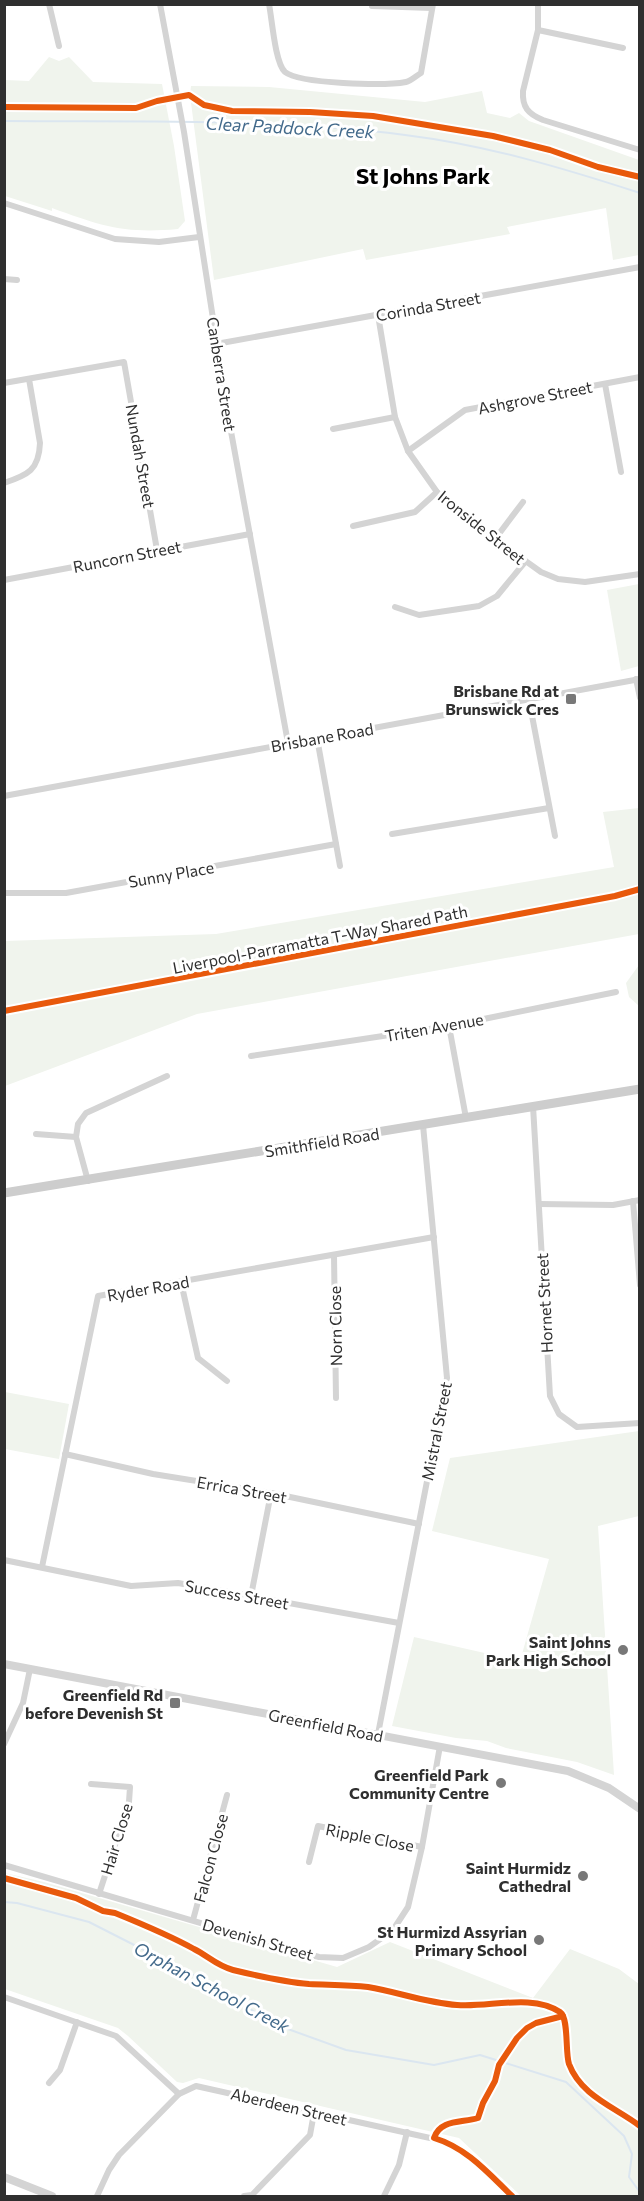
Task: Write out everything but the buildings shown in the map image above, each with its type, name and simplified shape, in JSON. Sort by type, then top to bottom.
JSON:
[{"type":"main road","name":"Smithfield Road","points":[[4,1193],[639,1089]]},
{"type":"street","points":[[49,4],[59,46]]},
{"type":"street","name":"Canberra Street","points":[[160,4],[184,132],[216,344],[288,743]]},
{"type":"street","points":[[269,4],[280,64],[285,72],[301,79],[387,84],[408,82],[421,73],[433,6],[372,6]]},
{"type":"street","points":[[538,4],[538,30],[523,91],[522,100],[525,108],[531,115],[543,120],[639,150]]},
{"type":"street","points":[[538,30],[623,48]]},
{"type":"street","points":[[4,203],[115,239],[159,242],[199,237]]},
{"type":"street","name":"Corinda Street","points":[[216,344],[639,267]]},
{"type":"street","points":[[4,279],[17,280]]},
{"type":"street","name":"Ironside Street","points":[[378,315],[395,417],[408,451],[437,492],[525,562],[558,579],[597,581],[639,574]]},
{"type":"street","name":"Nundah Street","points":[[29,379],[124,362],[158,550]]},
{"type":"street","name":"Ashgrove Street","points":[[408,451],[465,410],[639,377]]},
{"type":"street","points":[[4,383],[29,379],[40,443],[40,452],[30,472],[23,477],[4,483]]},
{"type":"street","points":[[605,384],[621,472]]},
{"type":"street","points":[[333,429],[395,417]]},
{"type":"street","points":[[353,526],[415,512],[437,492]]},
{"type":"street","points":[[495,539],[523,502]]},
{"type":"street","name":"Runcorn Street","points":[[4,580],[250,534]]},
{"type":"street","points":[[395,607],[419,615],[479,606],[497,596],[525,562]]},
{"type":"street","points":[[638,679],[639,698]]},
{"type":"street","name":"Brisbane Road","points":[[4,795],[638,679]]},
{"type":"street","points":[[529,700],[555,836]]},
{"type":"street","points":[[317,738],[340,866]]},
{"type":"street","points":[[392,834],[549,808]]},
{"type":"street","name":"Sunny Place","points":[[4,893],[66,893],[336,844]]},
{"type":"street","name":"Triten Avenue","points":[[251,1056],[449,1026],[616,992]]},
{"type":"street","points":[[449,1026],[466,1118]]},
{"type":"street","points":[[88,1181],[76,1137],[78,1124],[86,1113],[167,1076]]},
{"type":"street","name":"Hornet Street","points":[[533,1106],[550,1396],[559,1414],[577,1427],[639,1424]]},
{"type":"street","name":"Mistral Street","points":[[378,1734],[447,1378],[423,1125]]},
{"type":"street","points":[[36,1134],[76,1137]]},
{"type":"street","points":[[539,1204],[613,1205],[636,1201],[639,1286]]},
{"type":"street","name":"Ryder Road","points":[[42,1567],[98,1296],[434,1237]]},
{"type":"street","name":"Norn Close","points":[[334,1255],[336,1398]]},
{"type":"street","points":[[181,1282],[198,1358],[227,1381]]},
{"type":"street","name":"Errica Street","points":[[66,1454],[153,1474],[271,1493],[419,1524]]},
{"type":"street","points":[[251,1596],[271,1493]]},
{"type":"street","name":"Success Street","points":[[4,1560],[131,1586],[178,1583],[399,1623]]},
{"type":"street","name":"Greenfield Road","points":[[4,1664],[568,1771],[609,1788],[639,1809]]},
{"type":"street","points":[[4,1744],[23,1703],[30,1669]]},
{"type":"street","name":"Devenish Street","points":[[4,1865],[319,1957],[343,1958],[369,1947],[393,1930],[408,1907],[422,1847],[440,1746]]},
{"type":"street","name":"Hair Close","points":[[91,1784],[130,1787],[129,1802],[99,1894]]},
{"type":"street","name":"Falcon Close","points":[[193,1920],[227,1795]]},
{"type":"street","name":"Ripple Close","points":[[309,1862],[318,1826],[422,1847]]},
{"type":"street","points":[[4,1997],[111,2034],[123,2041],[178,2094],[119,2156],[109,2170],[97,2196]]},
{"type":"street","points":[[49,2083],[60,2070],[77,2022]]},
{"type":"street","name":"Aberdeen Street","points":[[178,2094],[190,2088],[204,2086],[245,2098],[434,2138],[458,2147],[512,2196]]},
{"type":"street","points":[[244,2196],[252,2195],[310,2135],[314,2113]]},
{"type":"street","points":[[384,2196],[399,2165],[406,2132]]},
{"type":"street","points":[[4,2177],[52,2196]]},
{"type":"shaded area","points":[[49,57],[59,61],[69,57],[93,82],[162,84],[185,221],[178,229],[143,230],[114,227],[5,196],[5,80],[29,81]]},
{"type":"shaded area","points":[[191,86],[269,87],[425,102],[482,91],[487,113],[510,118],[519,113],[529,121],[639,160],[639,255],[613,260],[606,208],[507,227],[510,234],[366,260],[363,249],[214,280],[190,95]]},
{"type":"shaded area","points":[[639,584],[639,666],[621,671],[607,590]]},
{"type":"shaded area","points":[[639,808],[639,934],[197,1014],[5,1086],[5,941],[216,934],[614,867],[603,812]]},
{"type":"shaded area","points":[[639,965],[639,1006],[629,997],[626,983]]},
{"type":"shaded area","points":[[5,1392],[69,1404],[59,1459],[5,1449]]},
{"type":"shaded area","points":[[639,1431],[639,1516],[598,1526],[614,1775],[577,1762],[506,1748],[487,1741],[456,1738],[392,1726],[414,1637],[520,1661],[549,1559],[432,1531],[450,1458]]},
{"type":"shaded area","points":[[5,1873],[44,1882],[337,1967],[390,1942],[533,1998],[570,1949],[619,1969],[639,1984],[639,2196],[521,2196],[459,2138],[199,2078],[183,2083],[177,2082],[118,2028],[5,1989]]},
{"type":"waterway","name":"Clear Paddock Creek","points":[[4,121],[255,123],[405,135],[524,158],[640,193]]},
{"type":"waterway","name":"Orphan School Creek","points":[[4,1902],[17,1903],[89,1922],[205,1981],[274,2024],[346,2050],[434,2065],[480,2055],[566,2082],[624,2136],[632,2154],[629,2177],[639,2191]]},
{"type":"cycle path","points":[[4,107],[136,108],[189,95],[204,105],[232,111],[373,116],[493,136],[550,150],[598,167],[640,177]]},
{"type":"cycle path","name":"Liverpool-Parramatta T-Way Shared Path","points":[[4,1011],[615,896],[640,889]]},
{"type":"cycle path","points":[[4,1878],[76,1898],[103,1911],[115,1913],[175,1939],[233,1970],[300,1983],[368,1987],[446,2004],[523,2002],[549,2006],[563,2015],[569,2064],[574,2075],[590,2093],[640,2126]]},
{"type":"cycle path","points":[[512,2196],[467,2155],[446,2142],[434,2138],[437,2132],[446,2125],[478,2118],[495,2081],[499,2065],[517,2038],[527,2028],[536,2023],[563,2016]]},
{"type":"place","name":"Brisbane Rd at Brunswick Cres","points":[[571,699]]},
{"type":"place","name":"Saint Johns Park High School","points":[[623,1650]]},
{"type":"place","name":"Greenfield Rd before Devenish St","points":[[175,1703]]},
{"type":"place","name":"Greenfield Park Community Centre","points":[[501,1783]]},
{"type":"place","name":"Saint Hurmidz Cathedral","points":[[583,1876]]},
{"type":"place","name":"St Hurmizd Assyrian Primary School","points":[[539,1940]]},
{"type":"district","name":"St Johns Park","points":[[423,175]]}]
